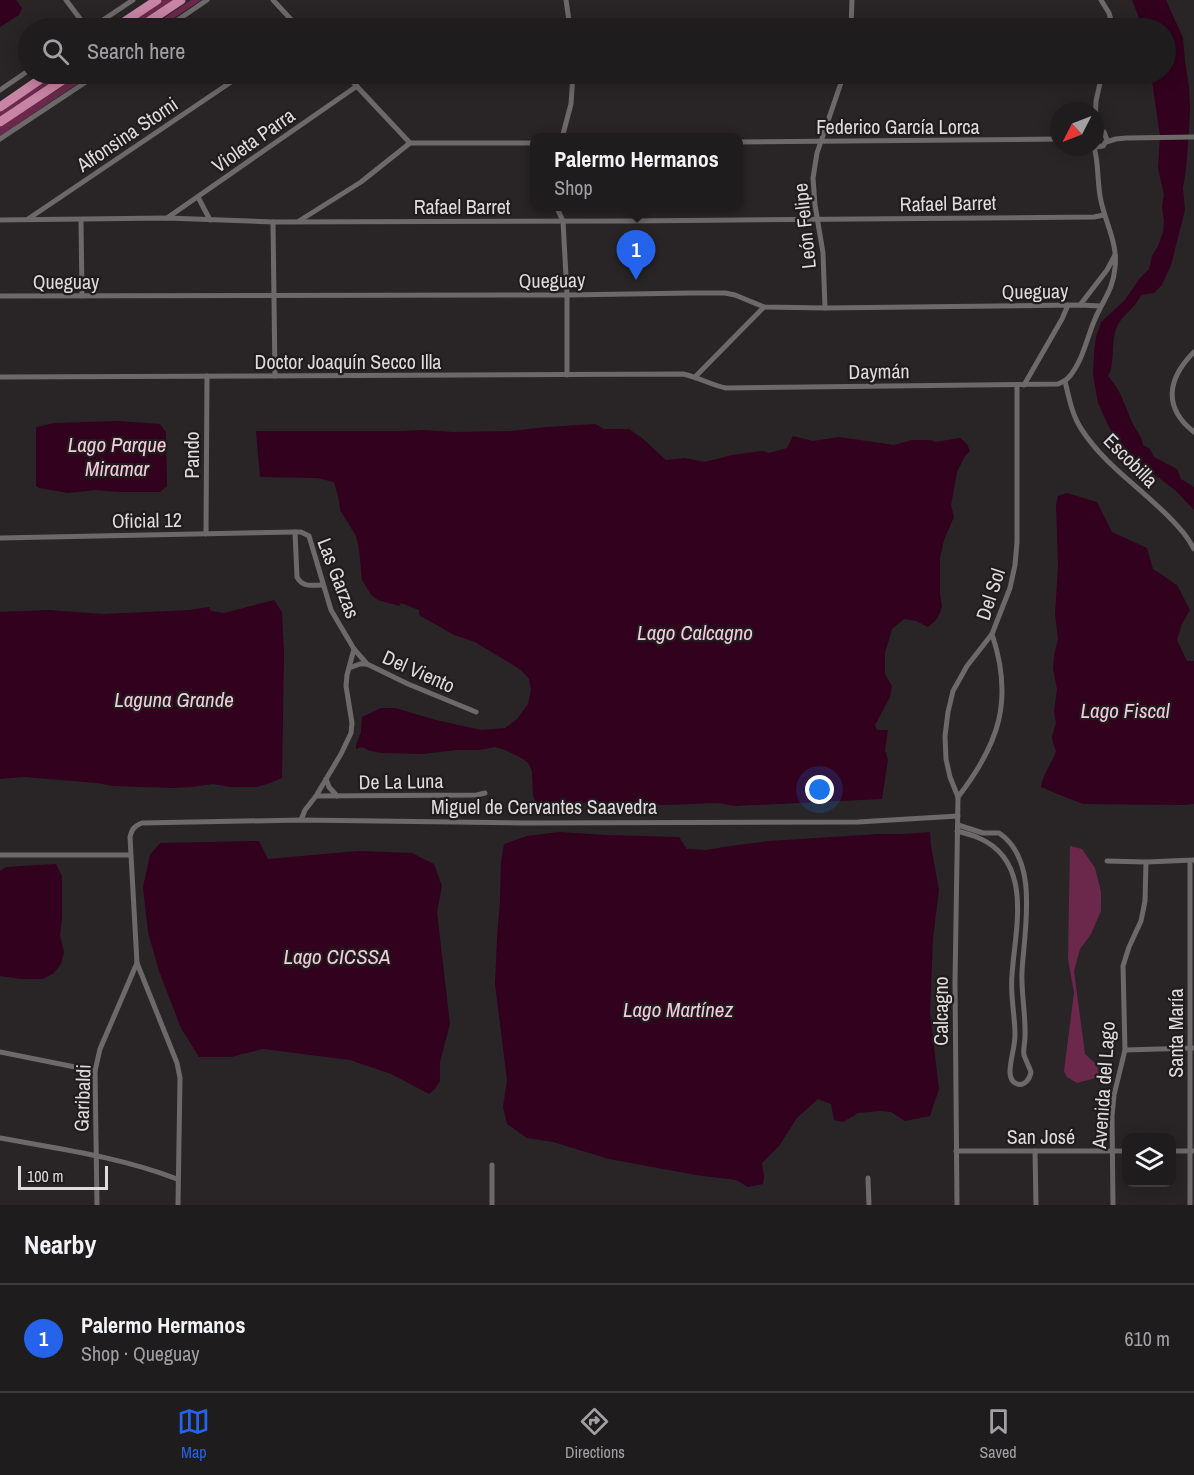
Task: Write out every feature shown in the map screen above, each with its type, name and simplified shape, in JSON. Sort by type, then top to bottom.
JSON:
[{"type":"highway","points":[[130,18],[157,0]]},
{"type":"highway","points":[[154,18],[181,0]]},
{"type":"highway","points":[[0,106],[33,84]]},
{"type":"highway","points":[[0,122],[57,84]]},
{"type":"street","points":[[66,0],[81,18]]},
{"type":"street","points":[[105,18],[133,0]]},
{"type":"street","points":[[181,18],[207,0]]},
{"type":"street","points":[[273,0],[290,18]]},
{"type":"street","points":[[566,0],[569,18]]},
{"type":"street","points":[[851,18],[852,0]]},
{"type":"street","points":[[1101,0],[1110,18]]},
{"type":"street","points":[[0,90],[18,78]]},
{"type":"street","points":[[0,139],[83,84]]},
{"type":"street","name":"Alfonsina Storni","points":[[28,219],[228,84]]},
{"type":"street","points":[[355,84],[411,143]]},
{"type":"street","points":[[563,133],[571,104],[572,84]]},
{"type":"street","name":"León Felipe","points":[[825,308],[823,253],[813,178],[814,165],[841,84]]},
{"type":"street","points":[[1096,102],[1099,84]]},
{"type":"street","name":"Violeta Parra","points":[[166,218],[357,87]]},
{"type":"street","points":[[1104,132],[1116,139]]},
{"type":"street","points":[[1065,381],[1080,359],[1101,306],[1111,290],[1116,267],[1113,238],[1100,200],[1097,176],[1097,158],[1105,143],[1104,132]]},
{"type":"street","points":[[1105,143],[1116,139],[1144,137],[1194,137]]},
{"type":"street","name":"Federico García Lorca","points":[[743,142],[1050,139]]},
{"type":"street","points":[[299,221],[361,182],[411,143],[530,143]]},
{"type":"street","points":[[198,197],[210,220]]},
{"type":"street","points":[[314,210],[315,221]]},
{"type":"street","points":[[558,211],[562,221],[567,295],[567,375]]},
{"type":"street","name":"Rafael Barret","points":[[0,220],[166,218],[273,222],[818,220],[1094,217],[1104,215]]},
{"type":"street","points":[[81,220],[82,296]]},
{"type":"street","points":[[273,222],[275,376]]},
{"type":"street","points":[[1080,305],[1107,270],[1115,255]]},
{"type":"street","name":"Queguay","points":[[0,296],[567,295],[691,292],[735,295],[765,307],[1101,306]]},
{"type":"street","points":[[1024,385],[1068,305]]},
{"type":"street","points":[[695,377],[765,307]]},
{"type":"street","points":[[1194,352],[1180,367],[1174,381],[1172,397],[1175,410],[1187,427],[1194,432]]},
{"type":"street","name":"Doctor Joaquín Secco Illa","points":[[0,377],[683,374],[695,377]]},
{"type":"street","name":"Pando","points":[[206,534],[207,376]]},
{"type":"street","name":"Daymán","points":[[695,377],[726,388],[1051,385],[1065,381]]},
{"type":"street","name":"Escobilla","points":[[1065,381],[1074,416],[1081,429],[1113,466],[1180,530],[1194,549]]},
{"type":"street","name":"Del Sol","points":[[958,816],[958,797],[946,759],[945,736],[948,712],[953,691],[967,666],[992,634],[1010,588],[1016,554],[1017,385]]},
{"type":"street","points":[[295,532],[297,578],[305,585],[322,585]]},
{"type":"street","name":"Oficial 12","points":[[0,538],[295,532]]},
{"type":"street","name":"Las Garzas","points":[[295,532],[302,532],[309,536],[331,610],[354,650],[367,664]]},
{"type":"street","points":[[958,797],[985,758],[1001,711],[1004,690],[1002,672],[992,634]]},
{"type":"street","points":[[301,820],[304,810],[316,796],[351,733],[352,723],[346,686],[354,650]]},
{"type":"street","name":"Del Viento","points":[[349,668],[367,664],[476,712]]},
{"type":"street","points":[[326,777],[328,787],[338,797]]},
{"type":"street","name":"De La Luna","points":[[316,796],[477,795],[485,793]]},
{"type":"street","name":"Miguel de Cervantes Saavedra","points":[[130,855],[132,829],[142,823],[301,820],[525,823],[858,822],[958,816]]},
{"type":"street","name":"Calcagno","points":[[957,1205],[955,982],[958,816]]},
{"type":"street","points":[[958,828],[983,833],[999,833],[1012,844],[1022,864],[1028,904],[1022,990],[1024,1054],[1031,1072],[1028,1081],[1019,1084],[1014,1083],[1010,1071],[1015,1035],[1011,990],[1018,904],[1011,868],[994,847],[958,828]]},
{"type":"street","points":[[0,855],[130,855],[137,963],[177,1063],[180,1078],[178,1205]]},
{"type":"street","points":[[1107,861],[1192,861]]},
{"type":"street","name":"Santa María","points":[[1190,1205],[1192,861]]},
{"type":"street","name":"Avenida del Lago","points":[[1113,1205],[1112,1116],[1114,1095],[1125,1050],[1123,966],[1141,921],[1145,901],[1146,862]]},
{"type":"street","points":[[1018,904],[1028,904]]},
{"type":"street","name":"Garibaldi","points":[[97,1205],[95,1071],[100,1049],[137,963]]},
{"type":"street","points":[[1011,990],[1022,990]]},
{"type":"street","points":[[1125,1050],[1192,1048]]},
{"type":"street","points":[[0,1052],[95,1071]]},
{"type":"street","points":[[0,1138],[96,1155],[154,1170],[177,1179]]},
{"type":"street","name":"San José","points":[[956,1151],[1122,1151]]},
{"type":"street","points":[[1035,1151],[1036,1205]]},
{"type":"street","points":[[1176,1151],[1192,1151]]},
{"type":"street","points":[[492,1165],[492,1205]]},
{"type":"street","points":[[868,1178],[868,1205]]},
{"type":"shaded area","points":[[163,0],[175,0],[148,18],[136,18]]},
{"type":"shaded area","points":[[191,0],[201,0],[174,18],[164,18]]},
{"type":"shaded area","points":[[39,84],[51,84],[0,118],[0,110]]},
{"type":"shaded area","points":[[66,84],[77,84],[0,136],[0,127]]},
{"type":"shaded area","points":[[1070,846],[1082,849],[1095,868],[1101,892],[1101,911],[1091,934],[1080,949],[1074,971],[1085,1054],[1097,1065],[1099,1076],[1077,1083],[1067,1077],[1064,1071],[1074,993],[1068,959]]},
{"type":"water","points":[[0,0],[16,0],[22,8],[19,15],[0,27]]},
{"type":"water","points":[[1132,0],[1166,0],[1174,18],[1139,18]]},
{"type":"water","points":[[1176,22],[1183,38],[1189,86],[1190,109],[1183,188],[1185,210],[1171,265],[1162,285],[1154,293],[1141,295],[1118,324],[1112,366],[1108,376],[1120,394],[1143,445],[1150,449],[1154,457],[1177,469],[1181,479],[1194,487],[1194,510],[1175,490],[1139,463],[1110,429],[1098,403],[1093,375],[1096,337],[1101,322],[1124,301],[1149,269],[1163,232],[1164,195],[1158,168],[1160,136],[1152,84],[1176,84]]},
{"type":"water","name":"Lago Parque Miramar","points":[[118,421],[160,424],[166,432],[167,486],[160,492],[96,490],[68,493],[36,486],[36,427],[55,423]]},
{"type":"water","name":"Lago Calcagno","points":[[595,424],[604,429],[629,429],[666,460],[684,458],[705,462],[732,455],[762,451],[769,453],[787,448],[793,436],[813,441],[839,437],[894,445],[912,440],[935,442],[960,438],[967,444],[970,451],[957,472],[951,505],[954,517],[944,540],[940,558],[942,606],[940,613],[928,627],[916,621],[904,619],[892,629],[885,653],[885,674],[892,686],[890,697],[875,725],[877,730],[888,730],[885,750],[888,760],[882,799],[735,806],[719,803],[663,805],[548,803],[537,805],[533,796],[532,772],[529,764],[505,750],[495,747],[423,754],[383,753],[362,747],[356,749],[362,717],[381,708],[395,708],[481,730],[505,728],[517,719],[528,704],[531,690],[529,679],[521,670],[475,642],[454,635],[419,615],[419,610],[401,603],[399,606],[378,600],[371,595],[362,580],[356,536],[340,510],[334,482],[317,478],[260,477],[256,431],[510,431]]},
{"type":"water","name":"Lago Fiscal","points":[[1067,493],[1097,502],[1112,532],[1147,548],[1153,569],[1177,585],[1190,610],[1177,640],[1187,661],[1194,661],[1194,804],[1083,804],[1041,787],[1056,751],[1052,736],[1056,723],[1054,712],[1057,689],[1053,669],[1058,639],[1055,614],[1058,567],[1056,505],[1058,496]]},
{"type":"water","name":"Laguna Grande","points":[[274,600],[282,612],[284,654],[282,778],[257,787],[230,787],[213,784],[173,788],[112,786],[24,777],[0,779],[0,612],[49,610],[103,614],[209,607],[211,611],[224,613]]},
{"type":"water","name":"Lago Martínez","points":[[559,832],[679,837],[687,849],[706,850],[769,841],[930,832],[939,890],[933,938],[930,1013],[939,1089],[930,1116],[905,1121],[891,1112],[880,1111],[858,1113],[843,1122],[834,1120],[831,1104],[818,1099],[797,1118],[779,1146],[762,1163],[763,1184],[748,1187],[736,1180],[609,1159],[553,1142],[527,1138],[507,1124],[503,1107],[507,1080],[495,984],[501,862],[504,844],[527,836]]},
{"type":"water","name":"Lago CICSSA","points":[[259,841],[268,859],[357,851],[412,853],[434,864],[442,886],[437,912],[450,1024],[440,1062],[440,1081],[429,1094],[391,1074],[350,1060],[263,1049],[231,1057],[199,1057],[181,1028],[159,971],[148,932],[143,887],[150,855],[160,843]]},
{"type":"water","points":[[56,864],[62,876],[60,935],[64,952],[61,964],[54,973],[43,979],[0,976],[0,871],[6,867]]},
{"type":"place","name":"Palermo Hermanos","points":[[636,280]]}]
